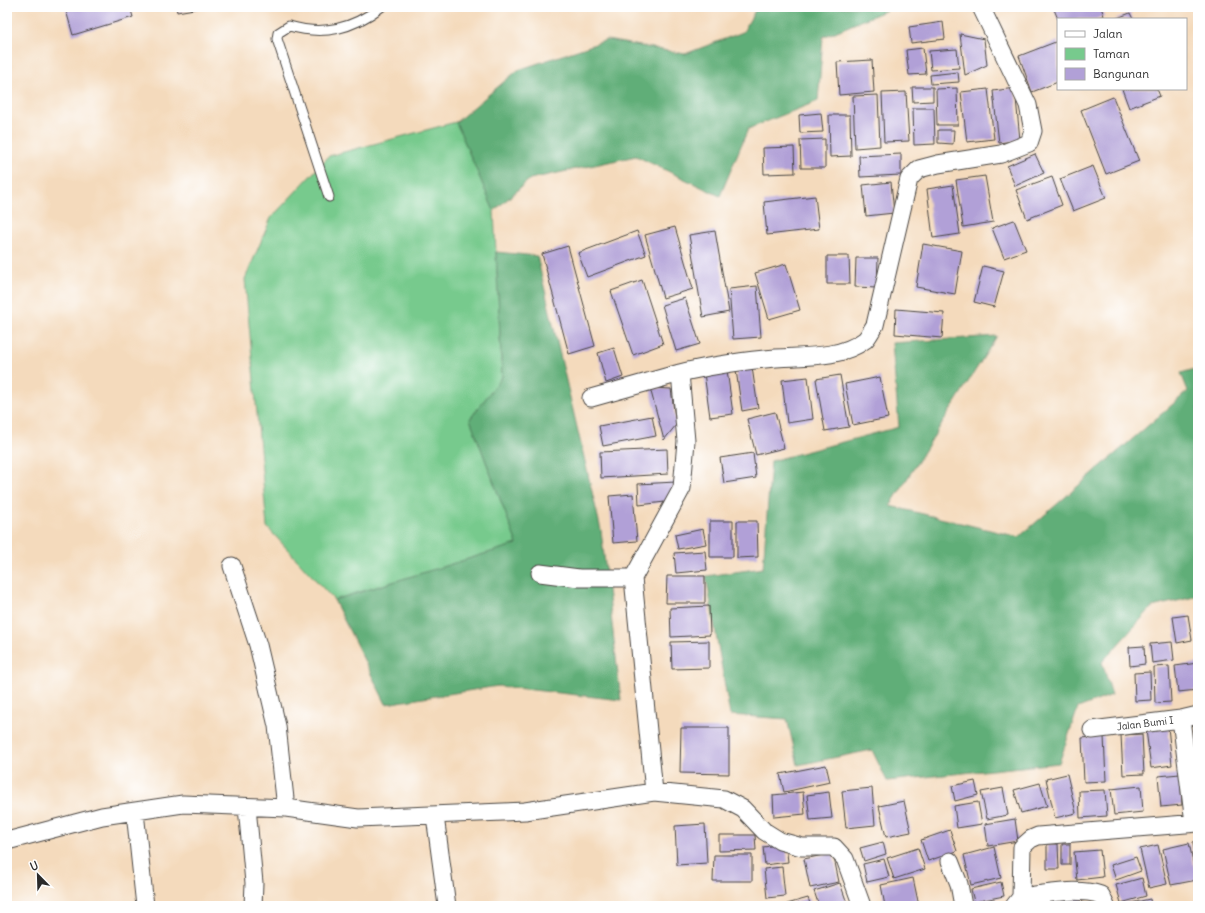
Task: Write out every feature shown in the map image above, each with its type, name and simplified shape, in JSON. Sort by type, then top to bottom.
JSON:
[{"type":"street","points":[[591,398],[680,372],[717,365],[834,353],[848,349],[866,339],[876,325],[909,179],[919,169],[938,164],[1001,154],[1028,143],[1033,131],[1028,105],[981,7]]},
{"type":"street","points":[[654,792],[633,578],[682,488],[686,441],[680,372]]},
{"type":"street","points":[[232,566],[258,645],[277,726],[286,808]]},
{"type":"street","points":[[540,573],[579,578],[633,578]]},
{"type":"street","name":"Jalan Bumi I","points":[[1092,730],[1198,716]]},
{"type":"street","points":[[1106,906],[1101,896],[1094,893],[1073,891],[1017,901],[1022,847],[1030,839],[1038,836],[1196,823],[1181,719]]},
{"type":"street","points":[[7,841],[102,816],[183,804],[286,808],[358,818],[435,816],[525,811],[654,792],[724,799],[743,809],[764,831],[780,840],[802,847],[834,847],[845,859],[862,906]]},
{"type":"street","points":[[247,807],[254,883],[253,906]]},
{"type":"street","points":[[135,812],[145,906]]},
{"type":"street","points":[[435,816],[447,906]]},
{"type":"street","points":[[950,861],[960,884],[964,906]]},
{"type":"lane","points":[[329,197],[277,40],[278,33],[289,26],[306,31],[318,32],[340,28],[365,20],[381,7]]},
{"type":"green space","points":[[757,7],[888,7],[887,10],[823,37],[818,101],[748,129],[720,196],[636,156],[530,179],[494,211],[456,122],[518,70],[607,40],[685,54],[743,32]]},
{"type":"green space","points":[[456,122],[494,211],[502,377],[470,419],[517,544],[334,600],[267,527],[245,279],[271,218],[329,156]]},
{"type":"green space","points":[[496,252],[537,256],[601,530],[621,700],[498,686],[386,704],[334,600],[517,544],[470,419],[502,377]]},
{"type":"green space","points":[[997,336],[890,506],[1019,537],[1188,391],[1181,373],[1198,368],[1198,596],[1152,607],[1102,662],[1112,695],[1078,708],[1059,763],[887,781],[872,750],[798,765],[787,719],[730,715],[706,576],[763,568],[771,461],[899,427],[892,343]]},
{"type":"building","points":[[65,7],[130,7],[133,17],[73,35]]},
{"type":"building","points":[[176,7],[200,7],[200,8],[177,12]]},
{"type":"building","points":[[1053,7],[1101,7],[1104,16],[1099,18],[1058,18]]},
{"type":"building","points":[[1130,13],[1132,18],[1118,18]]},
{"type":"building","points":[[943,22],[945,39],[911,43],[909,27]]},
{"type":"building","points":[[960,34],[984,39],[987,65],[965,75]]},
{"type":"building","points":[[1057,41],[1057,82],[1032,92],[1019,56]]},
{"type":"building","points":[[923,48],[926,74],[909,75],[906,50]]},
{"type":"building","points":[[957,49],[959,68],[931,70],[929,51]]},
{"type":"building","points":[[872,60],[874,92],[839,95],[837,62]]},
{"type":"building","points":[[958,72],[959,82],[931,84],[930,75]]},
{"type":"building","points":[[912,87],[933,87],[933,101],[913,102]]},
{"type":"building","points":[[957,88],[958,125],[937,125],[936,89]]},
{"type":"building","points":[[1015,88],[1020,140],[999,143],[993,91]]},
{"type":"building","points":[[988,89],[994,139],[967,142],[961,92]]},
{"type":"building","points":[[1122,90],[1157,90],[1160,96],[1129,108]]},
{"type":"building","points":[[906,92],[909,141],[884,142],[882,93]]},
{"type":"building","points":[[878,95],[880,146],[855,148],[853,96]]},
{"type":"building","points":[[1113,97],[1139,161],[1106,174],[1081,110]]},
{"type":"building","points":[[913,108],[934,108],[935,144],[914,145]]},
{"type":"building","points":[[821,113],[823,132],[800,133],[799,115]]},
{"type":"building","points":[[829,115],[850,115],[851,156],[830,157]]},
{"type":"building","points":[[938,130],[954,130],[953,144],[938,143]]},
{"type":"building","points":[[825,139],[825,168],[801,168],[800,140]]},
{"type":"building","points":[[794,147],[795,173],[764,174],[763,148]]},
{"type":"building","points":[[901,154],[901,175],[860,177],[859,156]]},
{"type":"building","points":[[1035,154],[1044,173],[1015,186],[1007,166]]},
{"type":"building","points":[[1093,166],[1106,198],[1073,211],[1060,179]]},
{"type":"building","points":[[985,176],[993,222],[963,227],[956,180]]},
{"type":"building","points":[[1052,177],[1062,205],[1027,219],[1016,190]]},
{"type":"building","points":[[891,182],[894,213],[866,216],[863,185]]},
{"type":"building","points":[[953,185],[960,234],[933,238],[927,189]]},
{"type":"building","points":[[815,196],[819,229],[767,235],[764,202]]},
{"type":"building","points":[[1014,220],[1026,250],[1004,258],[992,228]]},
{"type":"building","points":[[675,227],[693,289],[663,298],[645,235]]},
{"type":"building","points":[[637,231],[646,255],[587,277],[578,253]]},
{"type":"building","points":[[715,231],[729,312],[703,317],[689,235]]},
{"type":"building","points":[[923,244],[962,251],[955,294],[916,287]]},
{"type":"building","points":[[568,246],[595,346],[569,354],[542,254]]},
{"type":"building","points":[[827,256],[849,256],[850,284],[827,284]]},
{"type":"building","points":[[856,258],[878,258],[877,288],[855,287]]},
{"type":"building","points":[[786,264],[800,310],[769,319],[755,273]]},
{"type":"building","points":[[983,266],[1004,271],[994,307],[974,302]]},
{"type":"building","points":[[642,280],[663,344],[633,355],[611,291]]},
{"type":"building","points":[[757,286],[761,337],[733,339],[729,289]]},
{"type":"building","points":[[685,298],[700,344],[676,351],[662,305]]},
{"type":"building","points":[[896,309],[944,313],[942,338],[895,334]]},
{"type":"building","points":[[614,348],[623,377],[606,383],[598,353]]},
{"type":"building","points":[[752,367],[758,408],[742,411],[736,370]]},
{"type":"building","points":[[727,370],[733,414],[710,417],[704,373]]},
{"type":"building","points":[[840,375],[849,427],[825,431],[816,379]]},
{"type":"building","points":[[808,377],[813,419],[787,423],[782,380]]},
{"type":"building","points":[[880,377],[888,418],[853,425],[845,384]]},
{"type":"building","points":[[650,388],[671,389],[676,425],[664,440]]},
{"type":"building","points":[[775,412],[784,448],[756,455],[747,419]]},
{"type":"building","points":[[652,416],[656,436],[603,446],[599,426]]},
{"type":"building","points":[[667,449],[668,474],[601,478],[600,452]]},
{"type":"building","points":[[753,453],[756,478],[724,483],[720,458]]},
{"type":"building","points":[[676,482],[665,502],[639,505],[638,484]]},
{"type":"building","points":[[633,494],[637,541],[613,543],[609,496]]},
{"type":"building","points":[[710,521],[733,521],[733,557],[710,557]]},
{"type":"building","points":[[737,521],[757,521],[758,557],[737,558]]},
{"type":"building","points":[[703,529],[706,544],[678,549],[675,535]]},
{"type":"building","points":[[705,551],[707,570],[676,573],[674,553]]},
{"type":"building","points":[[667,576],[705,576],[705,603],[666,603]]},
{"type":"building","points":[[709,606],[710,635],[671,637],[670,608]]},
{"type":"building","points":[[1188,615],[1192,640],[1177,643],[1173,617]]},
{"type":"building","points":[[709,641],[709,668],[672,669],[671,642]]},
{"type":"building","points":[[1172,642],[1174,660],[1152,663],[1150,644]]},
{"type":"building","points":[[1144,646],[1145,664],[1130,666],[1129,647]]},
{"type":"building","points":[[1198,663],[1198,690],[1178,692],[1175,666]]},
{"type":"building","points":[[1169,666],[1171,702],[1155,703],[1154,667]]},
{"type":"building","points":[[1150,672],[1151,700],[1135,701],[1134,673]]},
{"type":"building","points":[[1168,727],[1172,765],[1151,768],[1146,730]]},
{"type":"building","points":[[681,728],[729,728],[729,774],[680,773]]},
{"type":"building","points":[[1142,734],[1144,774],[1123,775],[1121,735]]},
{"type":"building","points":[[1104,736],[1106,781],[1084,782],[1082,738]]},
{"type":"building","points":[[826,765],[830,782],[784,792],[780,774]]},
{"type":"building","points":[[1067,774],[1076,813],[1055,818],[1046,779]]},
{"type":"building","points":[[1180,774],[1182,805],[1161,807],[1158,776]]},
{"type":"building","points":[[975,781],[978,795],[955,801],[952,786]]},
{"type":"building","points":[[1040,783],[1047,806],[1021,813],[1014,790]]},
{"type":"building","points":[[1141,786],[1143,812],[1114,815],[1111,789]]},
{"type":"building","points":[[872,788],[875,825],[846,828],[842,791]]},
{"type":"building","points":[[1003,788],[1008,815],[987,819],[981,792]]},
{"type":"building","points":[[1105,790],[1107,816],[1080,818],[1079,791]]},
{"type":"building","points":[[803,792],[805,814],[774,817],[773,795]]},
{"type":"building","points":[[829,792],[832,818],[810,820],[807,795]]},
{"type":"building","points":[[904,801],[911,832],[886,837],[879,806]]},
{"type":"building","points":[[978,802],[982,824],[957,828],[954,806]]},
{"type":"building","points":[[1015,819],[1018,841],[988,846],[985,824]]},
{"type":"building","points":[[705,824],[707,863],[677,865],[675,826]]},
{"type":"building","points":[[950,830],[957,851],[928,861],[921,840]]},
{"type":"building","points":[[719,835],[755,835],[756,850],[719,851]]},
{"type":"building","points":[[1198,841],[1198,869],[1197,869],[1193,842]]},
{"type":"building","points":[[883,842],[886,854],[864,861],[860,848]]},
{"type":"building","points":[[1189,843],[1197,880],[1171,885],[1163,849]]},
{"type":"building","points":[[786,844],[788,862],[765,865],[763,847]]},
{"type":"building","points":[[1047,844],[1058,844],[1059,869],[1047,869]]},
{"type":"building","points":[[1062,844],[1070,844],[1070,865],[1062,865]]},
{"type":"building","points":[[1158,845],[1167,884],[1149,888],[1140,849]]},
{"type":"building","points":[[994,847],[1001,878],[971,885],[964,855]]},
{"type":"building","points":[[918,848],[925,869],[894,879],[887,858]]},
{"type":"building","points":[[1100,850],[1103,877],[1077,880],[1074,852]]},
{"type":"building","points":[[833,853],[839,882],[810,888],[804,859]]},
{"type":"building","points":[[714,855],[752,855],[752,881],[713,881]]},
{"type":"building","points":[[1136,857],[1141,871],[1116,880],[1111,865]]},
{"type":"building","points":[[884,859],[889,877],[867,882],[863,864]]},
{"type":"building","points":[[782,867],[785,896],[767,898],[764,869]]},
{"type":"building","points":[[913,878],[919,906],[885,906],[881,885]]},
{"type":"building","points":[[1142,878],[1146,896],[1121,903],[1116,885]]},
{"type":"building","points":[[1001,882],[1004,896],[974,902],[971,889]]},
{"type":"building","points":[[840,883],[848,906],[819,906],[814,891]]},
{"type":"building","points":[[1082,893],[1083,906],[1063,906],[1062,896]]},
{"type":"building","points":[[808,898],[811,906],[787,906],[787,904]]},
{"type":"building","points":[[1150,899],[1151,906],[1121,906],[1121,905]]}]
